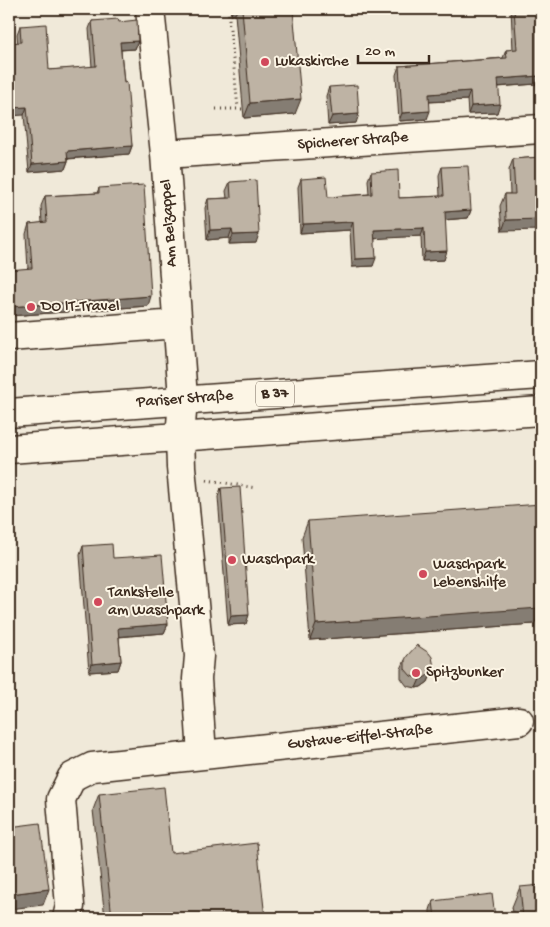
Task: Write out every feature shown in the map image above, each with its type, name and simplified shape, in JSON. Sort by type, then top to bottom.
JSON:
[{"type":"street","name":"Am Belzappel","points":[[150,9],[165,154],[178,324],[183,400],[180,437]]},
{"type":"street","name":"Spicherer Straße","points":[[165,154],[541,129]]},
{"type":"street","points":[[9,336],[178,324]]},
{"type":"street","name":"Pariser Straße","points":[[9,413],[541,375]]},
{"type":"street","name":"B 37","points":[[9,449],[541,411]]},
{"type":"street","points":[[180,437],[183,494],[200,656],[197,679],[202,755]]},
{"type":"street","name":"Gustave-Eiffel-Straße","points":[[67,918],[70,906],[61,798],[72,777],[92,767],[519,721]]},
{"type":"path","points":[[228,9],[238,108]]},
{"type":"path","points":[[216,109],[243,109]]},
{"type":"path","points":[[204,478],[208,481],[256,488]]},
{"type":"building","name":"Lukaskirche","points":[[242,9],[293,9],[301,99],[250,103]]},
{"type":"building","points":[[514,9],[541,9],[541,102],[539,76],[498,79],[500,104],[471,106],[470,91],[429,94],[430,111],[402,113],[399,66],[507,58],[506,50],[517,49]]},
{"type":"building","points":[[118,19],[119,22],[137,20],[138,41],[120,42],[124,83],[127,82],[132,146],[67,151],[68,161],[32,164],[27,107],[9,108],[9,43],[21,42],[20,26],[46,24],[49,70],[96,66],[92,21]]},
{"type":"building","points":[[357,85],[359,114],[332,116],[329,87]]},
{"type":"building","points":[[541,157],[541,219],[506,220],[505,194],[515,194],[513,159]]},
{"type":"building","points":[[468,166],[471,210],[445,212],[447,251],[425,252],[424,228],[374,230],[376,258],[355,259],[353,222],[303,224],[301,179],[326,177],[328,197],[372,194],[371,172],[398,170],[399,198],[444,196],[442,167]]},
{"type":"building","points":[[256,180],[259,234],[233,235],[232,229],[210,230],[208,199],[231,198],[230,182]]},
{"type":"building","points":[[144,185],[151,296],[9,307],[9,270],[32,268],[29,224],[47,222],[45,196],[99,193],[99,188]]},
{"type":"building","name":"Waschpark","points":[[240,487],[249,615],[231,616],[221,488]]},
{"type":"building","name":"Waschpark Lebenshilfe","points":[[541,504],[540,608],[316,624],[308,521]]},
{"type":"building","points":[[112,544],[113,558],[162,555],[168,624],[118,628],[121,661],[92,664],[83,546]]},
{"type":"building","points":[[417,645],[429,653],[434,667],[432,672],[420,679],[411,676],[405,669],[407,656]]},
{"type":"building","points":[[164,787],[171,853],[257,843],[265,918],[112,918],[99,794]]},
{"type":"building","points":[[40,823],[49,889],[10,894],[9,827]]},
{"type":"building","points":[[541,885],[541,918],[523,918],[520,887]]},
{"type":"building","points":[[492,894],[495,917],[435,918],[433,901]]},
{"type":"place","name":"Lukaskirche","points":[[265,62]]},
{"type":"place","name":"DO IT-Travel","points":[[31,307]]},
{"type":"place","name":"Waschpark","points":[[232,560]]},
{"type":"place","name":"Waschpark Lebenshilfe","points":[[423,574]]},
{"type":"place","name":"Tankstelle am Waschpark","points":[[98,602]]},
{"type":"place","name":"Spitzbunker","points":[[416,673]]}]
